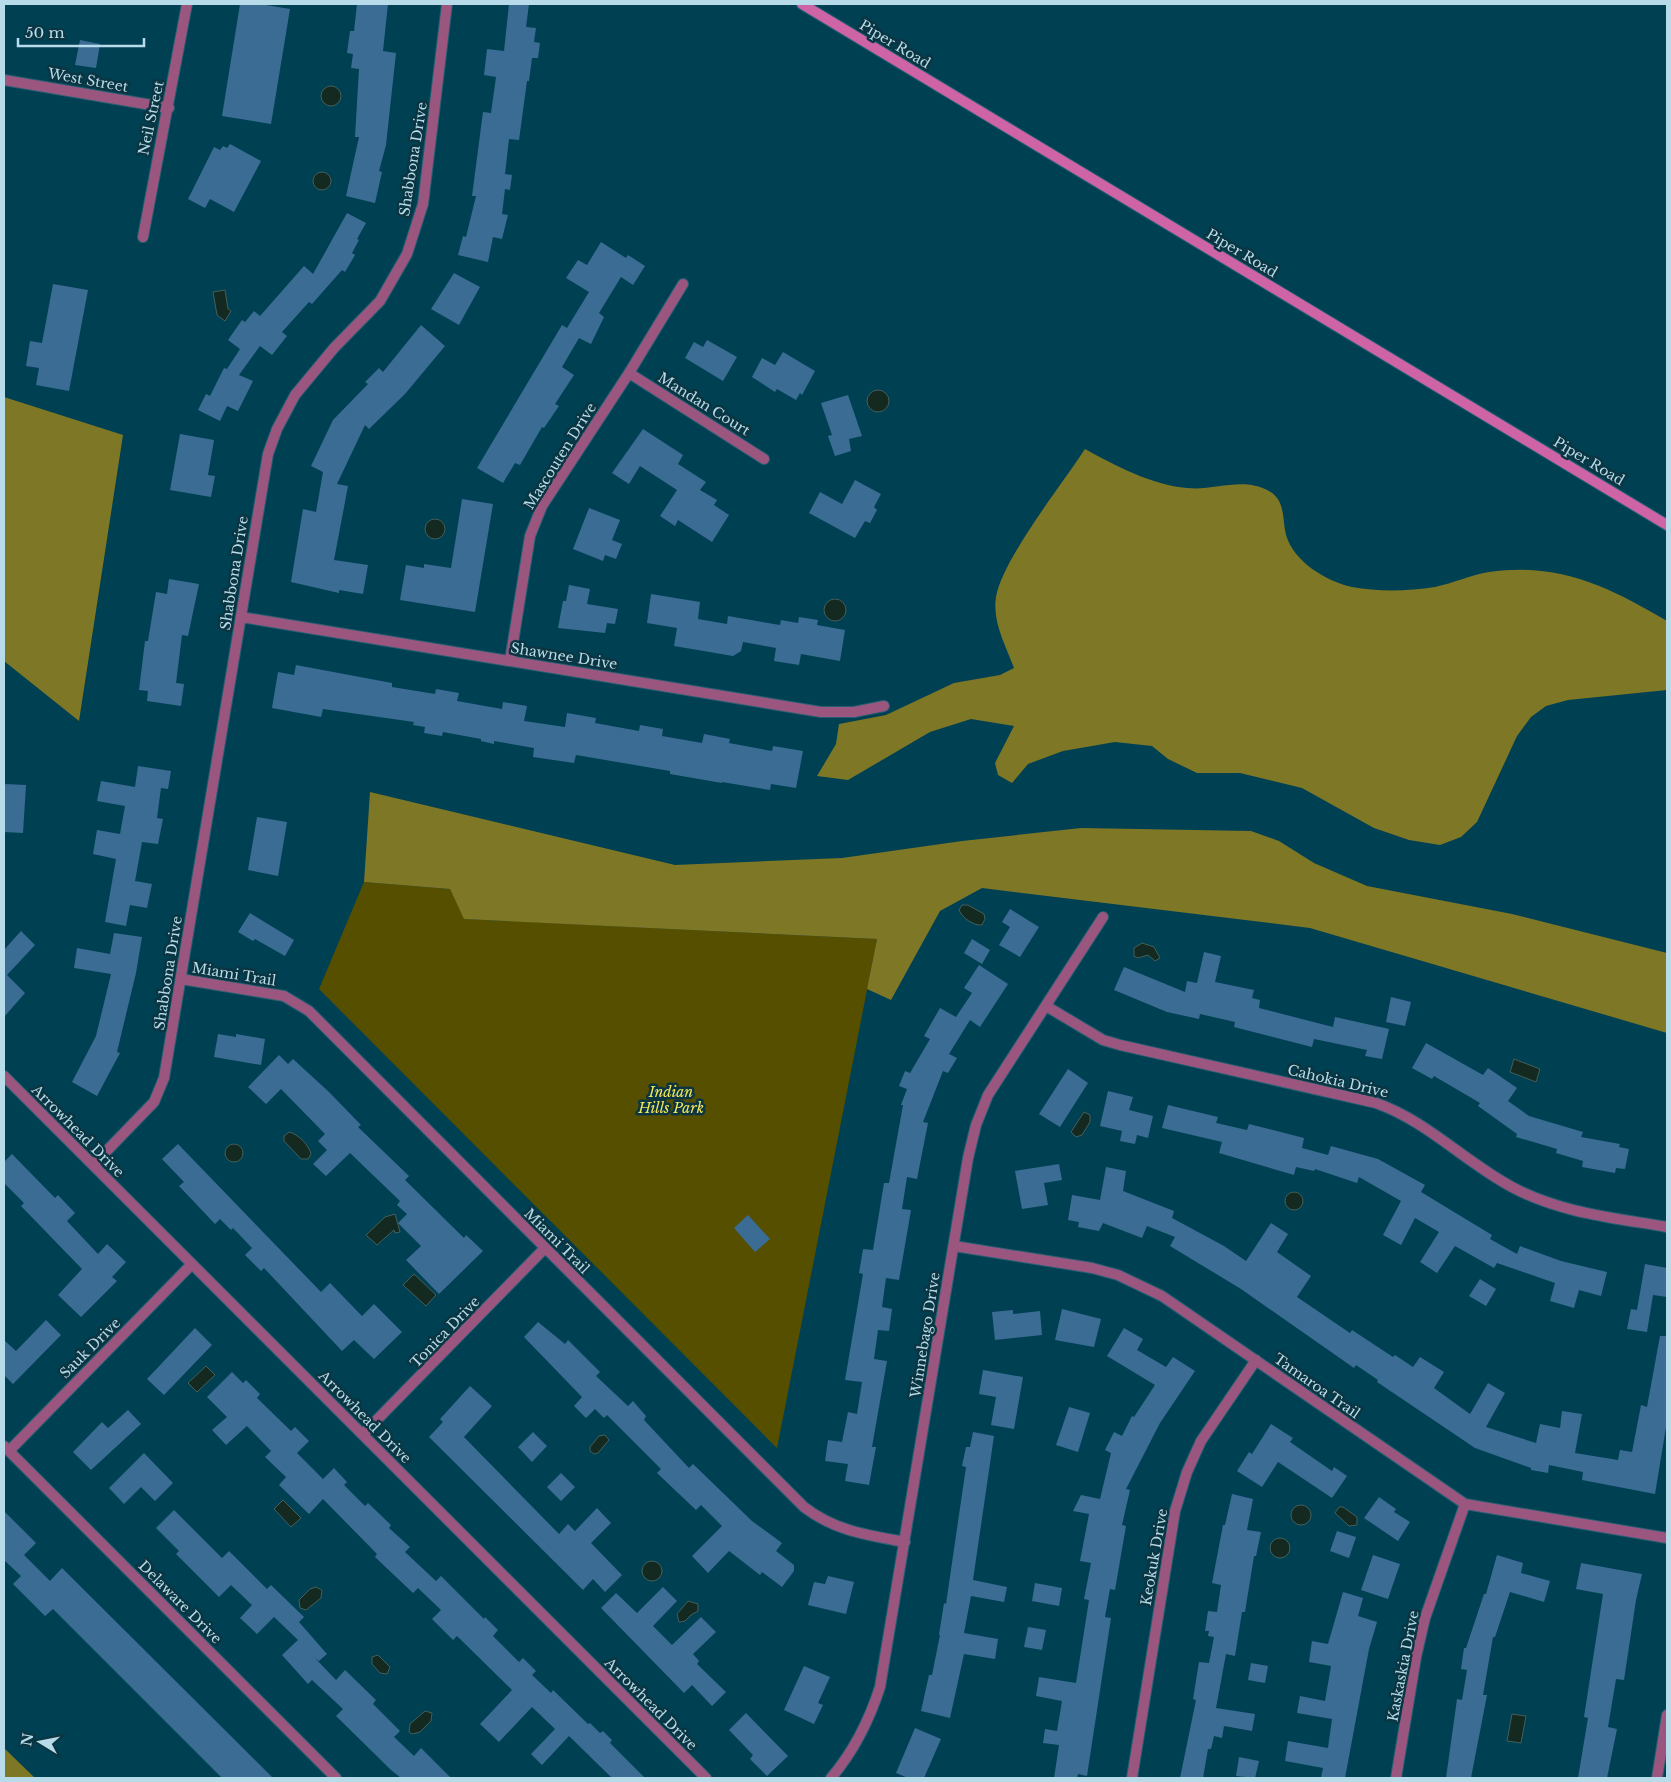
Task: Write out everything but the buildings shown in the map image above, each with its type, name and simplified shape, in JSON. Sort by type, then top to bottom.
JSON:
[{"type":"street","name":"Neil Street","points":[[143,237],[186,4]]},
{"type":"street","name":"Shabbona Drive","points":[[93,1165],[154,1102],[164,1078],[268,454],[277,430],[295,395],[313,372],[380,301],[407,254],[416,227],[427,179],[447,4]]},
{"type":"street","name":"Piper Road","points":[[802,4],[1667,525]]},
{"type":"street","name":"West Street","points":[[4,80],[168,108]]},
{"type":"street","name":"Mascouten Drive","points":[[510,661],[530,536],[542,506],[629,373],[683,284]]},
{"type":"street","name":"Mandan Court","points":[[629,373],[764,459]]},
{"type":"street","name":"Shawnee Drive","points":[[241,617],[821,712],[854,712],[884,706]]},
{"type":"street","name":"Winnebago Drive","points":[[831,1778],[858,1741],[872,1712],[880,1688],[968,1158],[976,1125],[988,1096],[1103,917]]},
{"type":"street","name":"Miami Trail","points":[[181,979],[284,996],[309,1011],[804,1506],[823,1520],[852,1533],[905,1542]]},
{"type":"street","name":"Cahokia Drive","points":[[1046,1006],[1103,1040],[1392,1108],[1492,1176],[1536,1199],[1584,1213],[1667,1227]]},
{"type":"street","name":"Arrowhead Drive","points":[[4,1076],[706,1778]]},
{"type":"street","name":"Tamaroa Trail","points":[[954,1246],[1092,1268],[1118,1275],[1162,1296],[1465,1504],[1667,1538]]},
{"type":"street","name":"Tonica Drive","points":[[363,1434],[545,1248]]},
{"type":"street","name":"Sauk Drive","points":[[6,1448],[191,1265]]},
{"type":"street","name":"Keokuk Drive","points":[[1132,1778],[1175,1511],[1187,1472],[1201,1441],[1256,1360]]},
{"type":"street","name":"Delaware Drive","points":[[6,1448],[336,1778]]},
{"type":"street","name":"Kaskaskia Drive","points":[[1396,1778],[1416,1657],[1425,1618],[1465,1504]]},
{"type":"street","points":[[1657,1778],[1667,1715]]},
{"type":"green space","name":"Indian Hills Park","points":[[364,882],[450,889],[465,919],[877,939],[777,1448],[319,989]]},
{"type":"shaded area","points":[[331,86],[338,89],[341,96],[338,103],[331,106],[324,103],[321,96],[324,89]]},
{"type":"shaded area","points":[[322,172],[328,175],[331,181],[328,187],[322,190],[316,187],[313,181],[316,175]]},
{"type":"shaded area","points":[[225,290],[228,309],[231,311],[225,321],[217,315],[213,292]]},
{"type":"shaded area","points":[[878,390],[886,393],[889,401],[886,409],[878,412],[870,409],[867,401],[870,393]]},
{"type":"shaded area","points":[[4,397],[123,435],[79,721],[4,661]]},
{"type":"shaded area","points":[[1085,449],[1134,474],[1174,486],[1197,488],[1239,484],[1259,487],[1269,491],[1281,505],[1286,535],[1296,554],[1312,569],[1322,575],[1352,587],[1404,590],[1435,587],[1482,573],[1514,570],[1561,574],[1604,588],[1667,621],[1667,690],[1568,700],[1546,706],[1531,717],[1517,736],[1477,822],[1461,837],[1440,845],[1409,840],[1374,828],[1302,788],[1240,773],[1197,773],[1168,759],[1152,746],[1115,742],[1063,751],[1028,764],[1012,783],[998,775],[995,763],[1014,726],[971,719],[930,732],[848,780],[817,776],[836,744],[839,724],[886,715],[954,683],[1000,675],[1014,668],[1000,634],[996,616],[996,597],[1001,581],[1009,563],[1034,522]]},
{"type":"shaded area","points":[[435,519],[442,522],[445,529],[442,536],[435,539],[428,536],[425,529],[428,522]]},
{"type":"shaded area","points":[[835,599],[843,602],[846,610],[843,618],[835,621],[827,618],[824,610],[827,602]]},
{"type":"shaded area","points":[[370,792],[675,865],[842,858],[962,841],[1081,828],[1251,831],[1279,841],[1314,863],[1367,886],[1512,914],[1667,953],[1667,1033],[1310,928],[982,888],[940,911],[891,1000],[867,989],[877,939],[464,919],[450,889],[364,882]]},
{"type":"shaded area","points":[[962,905],[968,905],[984,914],[985,919],[982,925],[965,919],[959,910]]},
{"type":"shaded area","points":[[1142,943],[1154,947],[1160,958],[1155,961],[1148,955],[1138,958],[1134,956],[1134,948]]},
{"type":"shaded area","points":[[1514,1059],[1540,1069],[1536,1082],[1510,1072]]},
{"type":"shaded area","points":[[1084,1112],[1090,1115],[1090,1122],[1082,1135],[1076,1137],[1071,1132]]},
{"type":"shaded area","points":[[289,1132],[299,1137],[306,1144],[311,1154],[308,1159],[301,1159],[284,1141],[284,1136]]},
{"type":"shaded area","points":[[230,1144],[238,1144],[243,1149],[241,1160],[230,1162],[225,1157],[225,1149]]},
{"type":"shaded area","points":[[1290,1192],[1298,1192],[1303,1197],[1301,1208],[1290,1210],[1285,1205],[1285,1197]]},
{"type":"shaded area","points":[[395,1214],[400,1232],[395,1233],[394,1230],[377,1245],[366,1235],[385,1217]]},
{"type":"shaded area","points":[[414,1274],[436,1295],[426,1306],[403,1285]]},
{"type":"shaded area","points":[[206,1366],[215,1375],[197,1392],[188,1383]]},
{"type":"shaded area","points":[[605,1435],[609,1440],[598,1453],[594,1454],[590,1451],[590,1447],[599,1436]]},
{"type":"shaded area","points":[[283,1500],[301,1518],[291,1527],[274,1509]]},
{"type":"shaded area","points":[[1301,1505],[1308,1508],[1311,1515],[1308,1522],[1301,1525],[1294,1522],[1291,1515],[1294,1508]]},
{"type":"shaded area","points":[[1339,1507],[1343,1507],[1357,1517],[1357,1525],[1349,1526],[1335,1513]]},
{"type":"shaded area","points":[[1280,1538],[1287,1541],[1290,1548],[1287,1555],[1280,1558],[1273,1555],[1270,1548],[1273,1541]]},
{"type":"shaded area","points":[[652,1561],[659,1564],[662,1571],[659,1578],[652,1581],[645,1578],[642,1571],[645,1564]]},
{"type":"shaded area","points":[[316,1587],[322,1590],[321,1598],[306,1610],[300,1608],[299,1600],[310,1589]]},
{"type":"shaded area","points":[[688,1601],[698,1604],[698,1611],[685,1621],[679,1622],[677,1614]]},
{"type":"shaded area","points":[[378,1655],[390,1667],[387,1674],[380,1673],[372,1664],[372,1657]]},
{"type":"shaded area","points":[[425,1711],[432,1713],[431,1721],[420,1732],[412,1734],[409,1732],[410,1724]]},
{"type":"shaded area","points":[[1512,1714],[1526,1716],[1521,1743],[1507,1741]]},
{"type":"shaded area","points":[[4,1748],[35,1778],[5,1778]]}]
